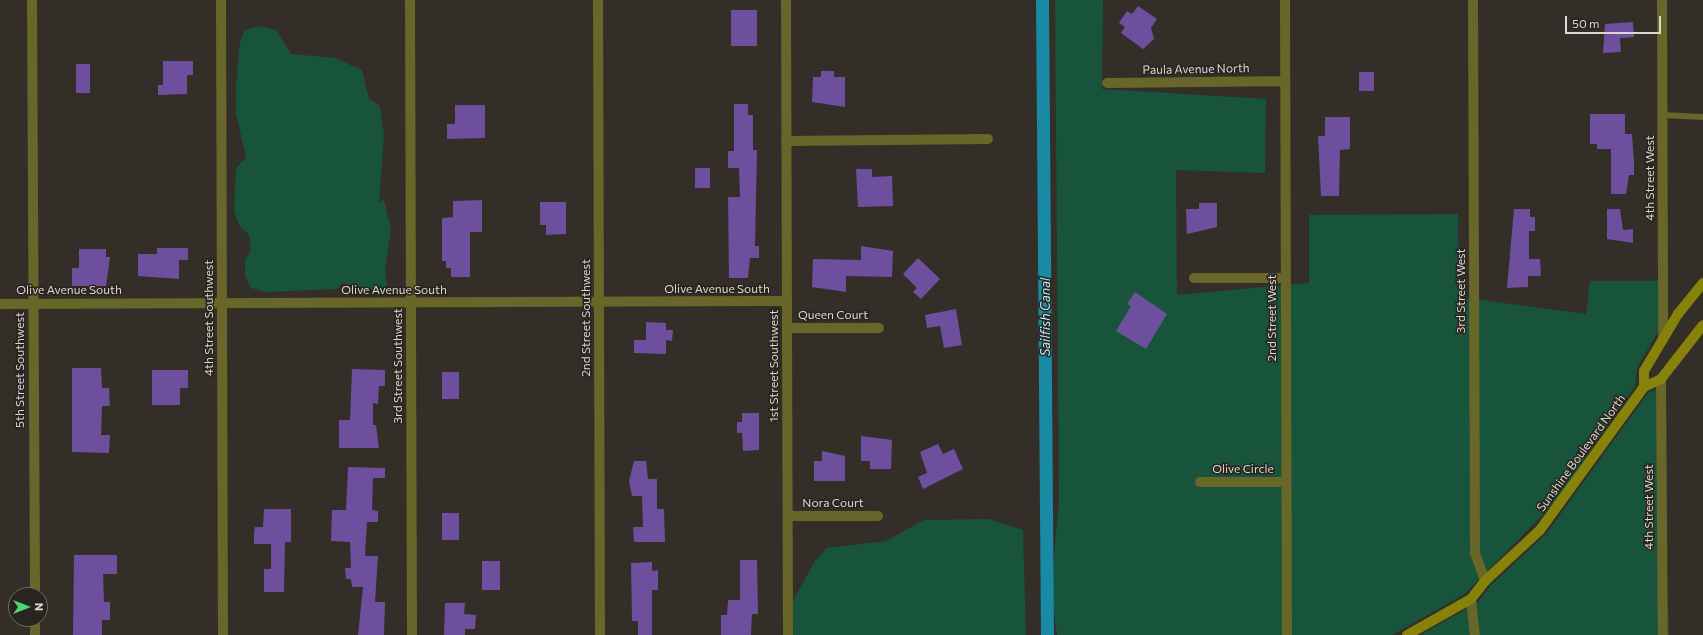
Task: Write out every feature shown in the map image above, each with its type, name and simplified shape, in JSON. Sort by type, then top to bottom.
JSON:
[{"type":"street","name":"5th Street Southwest","points":[[32,0],[35,587]]},
{"type":"street","name":"4th Street Southwest","points":[[221,0],[223,635]]},
{"type":"street","name":"3rd Street Southwest","points":[[410,0],[412,635]]},
{"type":"street","name":"2nd Street Southwest","points":[[598,0],[600,635]]},
{"type":"street","name":"1st Street Southwest","points":[[786,0],[788,635]]},
{"type":"street","name":"2nd Street West","points":[[1285,0],[1284,81],[1287,635]]},
{"type":"street","name":"3rd Street West","points":[[1473,0],[1476,552],[1485,581]]},
{"type":"street","name":"4th Street West","points":[[1662,0],[1663,337]]},
{"type":"street","name":"Paula Avenue North","points":[[1107,83],[1284,81]]},
{"type":"street","points":[[786,141],[988,139]]},
{"type":"street","points":[[1194,278],[1285,278]]},
{"type":"street","name":"Sunshine Boulevard North","points":[[1644,387],[1644,371],[1663,337],[1703,283]]},
{"type":"street","name":"Olive Avenue South","points":[[0,304],[787,301]]},
{"type":"street","name":"Sunshine Boulevard North","points":[[1406,635],[1471,599],[1485,581],[1560,507],[1644,387],[1661,379],[1703,325]]},
{"type":"street","name":"Queen Court","points":[[787,328],[879,328]]},
{"type":"street","name":"4th Street West","points":[[1661,379],[1663,635]]},
{"type":"street","name":"Olive Circle","points":[[1200,482],[1286,482]]},
{"type":"street","name":"Nora Court","points":[[788,516],[878,516]]},
{"type":"street","points":[[1471,599],[1475,635]]},
{"type":"lane","points":[[1662,115],[1703,117]]},
{"type":"green space","points":[[1055,0],[1103,0],[1102,89],[1266,99],[1265,173],[1176,170],[1177,295],[1309,283],[1309,215],[1458,214],[1459,297],[1586,314],[1590,281],[1665,281],[1663,323],[1637,368],[1635,386],[1554,503],[1465,594],[1392,635],[1057,635],[1051,591],[1059,501]]},
{"type":"green space","points":[[260,26],[276,30],[291,54],[335,58],[362,70],[369,99],[380,106],[384,135],[379,202],[384,200],[391,228],[385,271],[388,292],[342,283],[337,289],[266,292],[251,288],[245,276],[245,261],[251,249],[249,235],[239,225],[234,211],[236,168],[246,158],[236,113],[236,85],[240,42],[245,30]]},
{"type":"green space","points":[[1661,387],[1669,635],[1420,635],[1477,603],[1491,585],[1546,534],[1648,393]]},
{"type":"green space","points":[[989,519],[1023,530],[1026,635],[787,635],[787,612],[815,561],[827,548],[886,541],[924,520]]},
{"type":"building","points":[[1138,6],[1157,19],[1151,28],[1154,39],[1143,49],[1121,33],[1125,27],[1119,23],[1127,11],[1132,14]]},
{"type":"building","points":[[731,10],[757,10],[757,46],[731,46]]},
{"type":"building","points":[[1633,22],[1634,37],[1620,38],[1621,52],[1603,53],[1605,24]]},
{"type":"building","points":[[163,61],[193,61],[193,75],[187,75],[187,94],[158,95],[158,85],[163,85]]},
{"type":"building","points":[[76,64],[90,64],[90,93],[76,93]]},
{"type":"building","points":[[821,71],[834,71],[834,77],[845,77],[845,107],[812,102],[813,77],[821,77]]},
{"type":"building","points":[[1359,72],[1374,72],[1374,91],[1359,91]]},
{"type":"building","points":[[734,104],[748,104],[748,115],[753,115],[753,150],[757,150],[755,246],[759,246],[759,258],[750,258],[748,278],[729,278],[728,197],[740,197],[739,168],[728,168],[728,151],[734,151]]},
{"type":"building","points":[[455,105],[485,105],[485,138],[447,139],[447,124],[455,124]]},
{"type":"building","points":[[1590,114],[1625,114],[1625,134],[1632,134],[1634,163],[1634,175],[1629,175],[1626,194],[1611,194],[1611,149],[1597,149],[1597,144],[1590,144]]},
{"type":"building","points":[[1325,117],[1350,117],[1350,149],[1340,150],[1339,196],[1321,196],[1318,136],[1325,136]]},
{"type":"building","points":[[695,168],[710,168],[710,188],[695,188]]},
{"type":"building","points":[[856,169],[872,169],[872,177],[892,176],[893,206],[858,207]]},
{"type":"building","points":[[482,200],[482,232],[470,232],[470,277],[451,277],[451,268],[446,268],[446,261],[442,261],[442,218],[453,217],[453,201]]},
{"type":"building","points":[[540,202],[566,202],[566,234],[546,235],[546,225],[540,225]]},
{"type":"building","points":[[1199,203],[1217,203],[1217,227],[1187,234],[1186,209],[1199,209]]},
{"type":"building","points":[[1514,209],[1530,209],[1530,217],[1535,217],[1535,231],[1529,231],[1529,259],[1540,259],[1541,276],[1528,276],[1528,287],[1507,288]]},
{"type":"building","points":[[1607,209],[1620,209],[1623,230],[1633,229],[1633,243],[1607,239]]},
{"type":"building","points":[[861,246],[893,251],[892,277],[846,276],[846,292],[812,287],[813,259],[861,260]]},
{"type":"building","points":[[157,248],[188,248],[188,260],[179,260],[179,279],[138,276],[138,254],[157,254]]},
{"type":"building","points":[[79,249],[106,249],[106,257],[110,257],[106,286],[72,286],[72,268],[79,268]]},
{"type":"building","points":[[918,258],[940,279],[921,299],[913,292],[917,288],[903,274]]},
{"type":"building","points":[[1135,292],[1167,314],[1146,349],[1116,331],[1131,306],[1127,304]]},
{"type":"building","points":[[956,309],[962,345],[944,348],[940,326],[927,328],[925,315]]},
{"type":"building","points":[[646,322],[666,323],[666,330],[673,330],[672,341],[666,340],[666,354],[634,353],[634,340],[646,340]]},
{"type":"building","points":[[72,368],[101,368],[102,388],[109,388],[110,406],[102,406],[101,435],[110,435],[109,453],[72,452]]},
{"type":"building","points":[[352,369],[385,370],[385,386],[379,386],[378,404],[373,403],[373,425],[376,425],[379,448],[339,448],[339,420],[350,420]]},
{"type":"building","points":[[152,370],[188,370],[188,388],[180,388],[180,405],[152,405]]},
{"type":"building","points":[[442,372],[459,372],[459,399],[442,399]]},
{"type":"building","points":[[742,413],[759,413],[759,450],[743,451],[742,433],[737,433],[737,422],[742,422]]},
{"type":"building","points":[[861,436],[892,440],[891,469],[870,469],[870,461],[861,461]]},
{"type":"building","points":[[938,444],[943,454],[954,449],[963,469],[923,489],[918,477],[927,473],[920,452]]},
{"type":"building","points":[[822,451],[845,456],[845,481],[814,481],[814,461],[822,461]]},
{"type":"building","points":[[634,461],[646,461],[648,479],[657,479],[657,509],[664,509],[665,542],[634,542],[633,527],[643,527],[642,496],[632,496],[629,481]]},
{"type":"building","points":[[348,467],[385,468],[385,478],[373,478],[372,510],[378,511],[378,522],[367,522],[365,556],[378,556],[375,602],[385,602],[384,635],[358,635],[363,587],[352,587],[351,579],[346,579],[345,568],[351,568],[350,542],[331,541],[332,510],[346,510]]},
{"type":"building","points":[[264,509],[291,509],[291,542],[285,542],[284,592],[264,592],[264,569],[271,569],[271,544],[254,544],[254,533],[255,527],[263,527]]},
{"type":"building","points":[[442,513],[459,513],[459,540],[442,540]]},
{"type":"building","points":[[74,555],[117,555],[117,574],[103,574],[104,602],[110,602],[110,620],[102,620],[102,635],[73,635]]},
{"type":"building","points":[[740,560],[757,560],[758,614],[752,614],[751,635],[721,635],[721,615],[727,615],[728,600],[740,600]]},
{"type":"building","points":[[482,561],[500,561],[500,590],[482,590]]},
{"type":"building","points":[[652,562],[652,571],[658,570],[658,590],[652,590],[652,635],[638,635],[638,621],[632,621],[631,563]]},
{"type":"building","points":[[445,603],[465,603],[464,614],[476,615],[475,629],[465,629],[465,635],[444,635]]},
{"type":"waterway","name":"Sailfish Canal","points":[[1042,0],[1047,635]]}]
